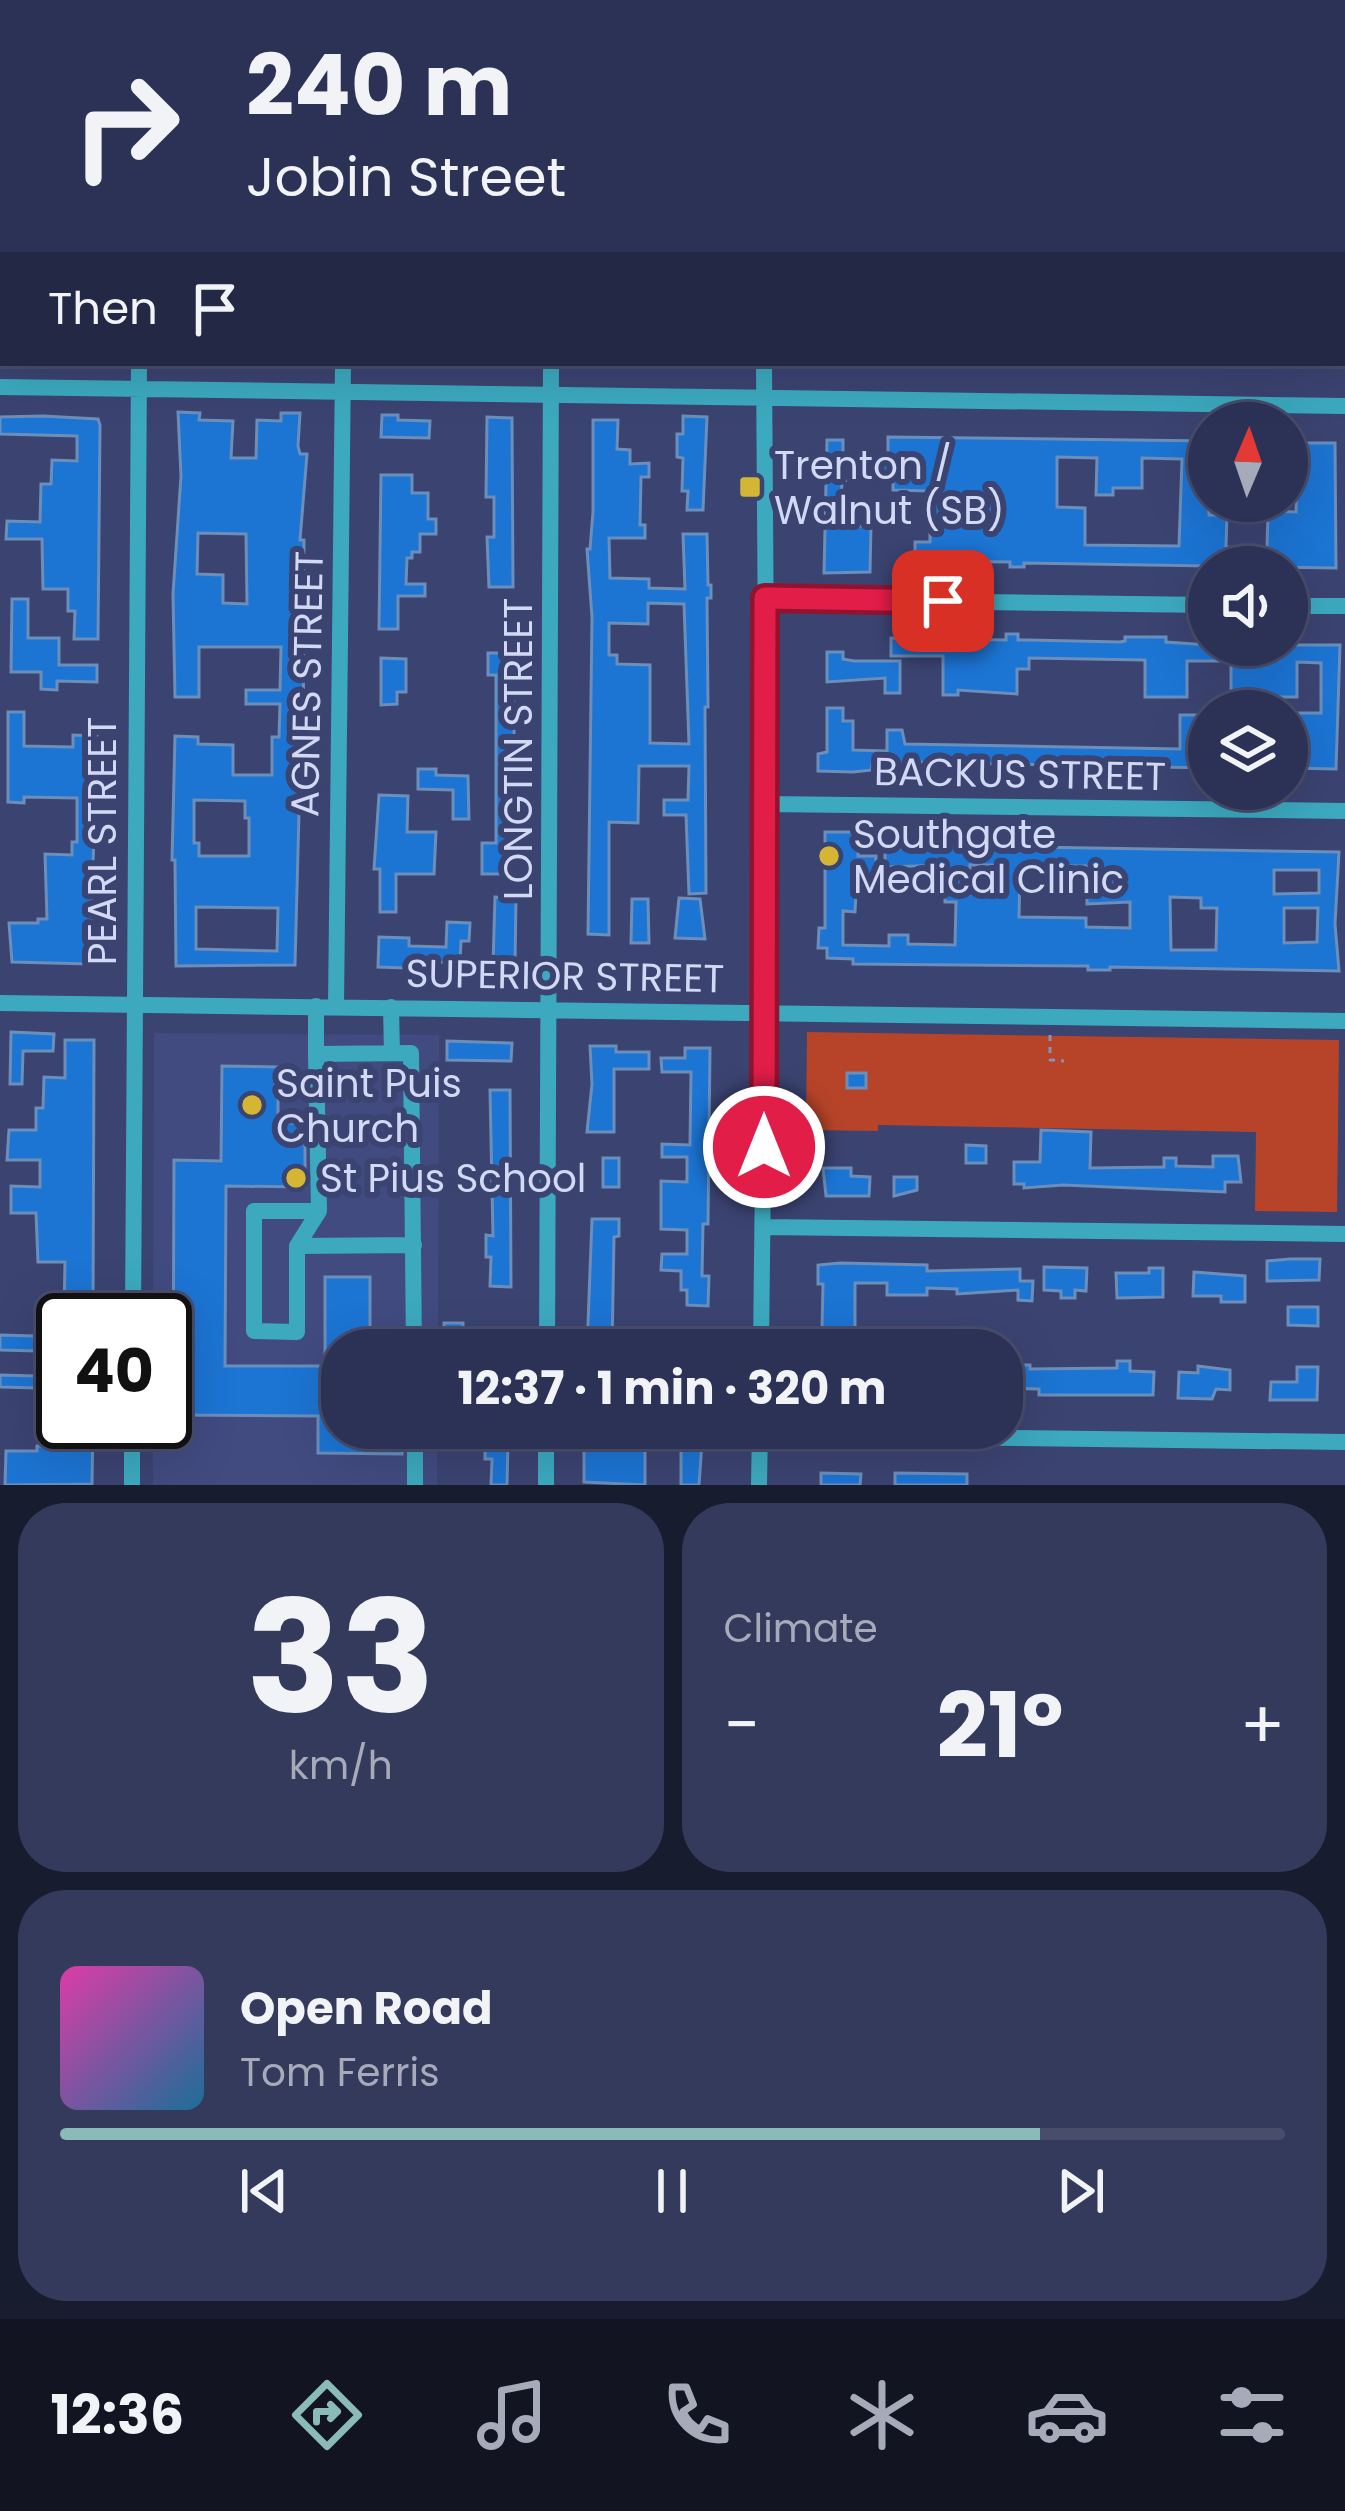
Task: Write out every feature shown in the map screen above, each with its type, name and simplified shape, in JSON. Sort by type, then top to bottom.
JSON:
[{"type":"street","name":"PEARL STREET","points":[[133,1293],[139,366]]},
{"type":"street","name":"AGNES STREET","points":[[336,1006],[343,366]]},
{"type":"street","name":"LONGTIN STREET","points":[[547,1329],[551,366]]},
{"type":"street","points":[[761,1329],[767,804],[764,366]]},
{"type":"street","points":[[0,387],[1345,406]]},
{"type":"street","points":[[765,598],[1188,604]]},
{"type":"street","points":[[1308,606],[1345,606]]},
{"type":"street","name":"BACKUS STREET","points":[[767,804],[1345,811]]},
{"type":"street","name":"SUPERIOR STREET","points":[[0,1003],[1345,1021]]},
{"type":"street","points":[[316,1006],[319,1211],[297,1246],[297,1332],[254,1331],[254,1211],[319,1211]]},
{"type":"street","points":[[392,1007],[392,1053]]},
{"type":"street","points":[[316,1054],[411,1053],[415,1329]]},
{"type":"street","points":[[763,1227],[1345,1234]]},
{"type":"street","points":[[297,1246],[414,1245]]},
{"type":"street","points":[[1023,1436],[1345,1442]]},
{"type":"street","points":[[132,1449],[132,1485]]},
{"type":"street","points":[[415,1449],[416,1485]]},
{"type":"street","points":[[545,1485],[546,1449]]},
{"type":"street","points":[[759,1485],[760,1449]]},
{"type":"path","points":[[1051,1033],[1050,1060],[1064,1061]]},
{"type":"shaded area","points":[[807,1032],[1339,1040],[1337,1212],[1255,1211],[1256,1132],[878,1125],[878,1131],[806,1130]]},
{"type":"shaded area","name":"St Pius School","points":[[154,1033],[439,1035],[438,1329],[321,1329],[321,1449],[437,1449],[437,1485],[153,1485],[153,1449],[192,1449],[192,1293],[153,1293]]},
{"type":"building","points":[[178,412],[200,413],[199,420],[233,421],[231,458],[256,458],[257,420],[281,421],[281,413],[300,413],[298,446],[300,454],[307,454],[300,540],[304,540],[303,803],[295,965],[176,966],[175,736],[198,737],[198,744],[233,745],[233,775],[272,775],[272,737],[279,737],[280,704],[246,704],[246,690],[280,690],[281,647],[199,647],[199,697],[175,697],[173,594],[181,476]],"holes":[[[198,533],[246,534],[247,604],[223,603],[223,575],[197,574]],[[194,800],[245,801],[249,856],[199,856],[199,843],[194,843]],[[196,907],[278,908],[277,951],[196,949]]]},
{"type":"building","points":[[382,415],[430,421],[429,438],[381,437]]},
{"type":"building","points":[[683,416],[707,417],[703,510],[687,510],[688,491],[682,491],[683,458],[677,457],[677,434],[683,434]]},
{"type":"building","points":[[0,417],[98,419],[100,425],[98,639],[74,639],[75,611],[68,611],[68,589],[43,589],[42,539],[6,539],[7,521],[40,522],[41,484],[51,484],[52,460],[77,461],[77,436],[0,434]]},
{"type":"building","points":[[487,417],[512,418],[513,587],[489,587],[487,537],[494,537],[494,497],[486,497]]},
{"type":"building","points":[[593,420],[618,420],[617,449],[630,450],[630,464],[649,463],[649,477],[641,477],[640,525],[645,525],[645,538],[609,538],[610,578],[649,579],[649,588],[685,589],[683,534],[707,534],[711,585],[705,707],[706,893],[689,894],[686,815],[664,815],[664,800],[688,800],[689,766],[639,766],[638,823],[609,822],[609,935],[588,934],[592,617],[587,549],[593,512]],"holes":[[[648,603],[684,604],[689,744],[650,743],[650,665],[617,664],[617,655],[609,655],[609,623],[648,624]]]},
{"type":"building","points":[[888,437],[1188,441],[1188,522],[1227,522],[1226,546],[1188,546],[1188,566],[1024,563],[1024,567],[1010,567],[1010,562],[915,561],[915,542],[930,542],[930,491],[893,490],[893,476],[849,475],[849,480],[842,481],[841,505],[846,505],[846,526],[871,526],[870,572],[824,573],[827,440],[843,440],[843,455],[888,459]],"holes":[[[1057,457],[1097,458],[1096,495],[1113,495],[1113,488],[1142,488],[1142,458],[1182,459],[1179,546],[1085,545],[1085,508],[1057,507]]]},
{"type":"building","points":[[1308,443],[1335,443],[1336,568],[1308,568],[1308,546],[1267,546],[1268,522],[1308,522]]},
{"type":"building","points":[[381,475],[412,475],[412,493],[428,493],[428,519],[436,519],[436,534],[420,534],[420,552],[407,558],[406,584],[425,584],[425,596],[398,596],[398,629],[379,629]]},
{"type":"building","points":[[12,599],[28,599],[28,638],[59,638],[59,665],[97,665],[97,682],[57,681],[57,690],[41,689],[41,672],[11,672]]},
{"type":"building","points":[[1006,634],[1018,634],[1018,640],[1120,642],[1125,637],[1166,637],[1166,642],[1188,644],[1187,697],[1145,697],[1145,660],[1029,658],[1029,669],[1017,669],[1017,694],[958,690],[958,695],[943,695],[943,656],[891,656],[891,638],[1006,640]]},
{"type":"building","points":[[1308,645],[1340,645],[1336,769],[1308,768],[1308,713],[1321,713],[1321,663],[1308,662]]},
{"type":"building","points":[[827,652],[843,652],[843,659],[854,661],[900,661],[900,693],[885,693],[885,678],[827,682]]},
{"type":"building","points":[[488,653],[514,653],[514,845],[507,845],[507,874],[482,874],[482,843],[496,843],[496,675],[488,675]]},
{"type":"building","points":[[381,658],[406,659],[406,692],[397,692],[397,704],[381,705]]},
{"type":"building","points":[[1231,666],[1297,666],[1297,690],[1231,690]]},
{"type":"building","points":[[827,708],[843,708],[843,721],[853,721],[853,750],[887,751],[887,730],[902,730],[905,744],[1180,749],[1180,715],[1188,715],[1188,768],[903,762],[872,765],[872,770],[818,771],[818,754],[827,752]]},
{"type":"building","points":[[8,712],[24,712],[24,746],[73,747],[73,735],[97,736],[90,964],[12,962],[9,923],[47,919],[45,854],[72,855],[72,842],[77,842],[77,798],[24,797],[24,803],[8,802]]},
{"type":"building","points":[[418,769],[468,776],[469,819],[453,819],[453,790],[418,789]]},
{"type":"building","points":[[379,795],[408,796],[407,832],[436,832],[434,874],[396,874],[396,912],[380,912],[380,869],[374,869]]},
{"type":"building","points":[[825,832],[859,832],[858,856],[876,856],[875,894],[856,894],[855,912],[843,911],[843,945],[889,946],[889,935],[908,935],[908,944],[955,945],[956,902],[945,902],[944,865],[885,867],[885,849],[1339,852],[1335,924],[1339,971],[853,964],[853,959],[827,958],[827,948],[818,948],[819,928],[825,928]],"holes":[[[970,865],[1004,865],[1003,888],[970,888]],[[1020,866],[1087,866],[1087,904],[1130,902],[1130,928],[1086,927],[1086,918],[1019,917]],[[1274,870],[1319,870],[1319,893],[1274,894]],[[1170,897],[1201,898],[1201,908],[1217,908],[1216,950],[1171,950]],[[1284,908],[1318,908],[1317,942],[1284,943]]]},
{"type":"building","points":[[495,897],[516,898],[515,964],[493,964]]},
{"type":"building","points":[[679,898],[700,899],[705,939],[675,938]]},
{"type":"building","points":[[632,899],[648,899],[649,943],[631,943]]},
{"type":"building","points":[[447,922],[470,923],[469,941],[461,941],[460,963],[433,962],[433,969],[378,967],[379,937],[409,938],[409,946],[446,947]]},
{"type":"building","points":[[11,1032],[54,1034],[53,1051],[23,1051],[22,1084],[10,1084]]},
{"type":"building","points":[[65,1040],[94,1040],[93,1293],[64,1293],[65,1262],[38,1262],[36,1213],[11,1213],[11,1186],[40,1187],[40,1160],[7,1160],[9,1130],[36,1130],[36,1108],[43,1108],[44,1077],[65,1078]]},
{"type":"building","points":[[447,1041],[512,1043],[511,1061],[447,1060]]},
{"type":"building","points":[[590,1046],[649,1052],[649,1069],[614,1069],[614,1132],[587,1132]]},
{"type":"building","points":[[685,1048],[710,1048],[708,1224],[703,1224],[702,1276],[709,1276],[708,1306],[687,1305],[681,1271],[661,1270],[662,1254],[687,1254],[687,1230],[661,1229],[661,1181],[687,1182],[687,1157],[662,1157],[662,1144],[690,1145],[691,1072],[662,1072],[661,1058],[685,1058]]},
{"type":"building","points":[[222,1066],[278,1067],[278,1123],[305,1123],[305,1187],[226,1186],[225,1366],[321,1366],[321,1449],[402,1449],[402,1454],[318,1453],[318,1416],[192,1415],[192,1293],[173,1293],[174,1160],[221,1161]]},
{"type":"building","points":[[847,1073],[866,1073],[866,1088],[847,1088]]},
{"type":"building","points":[[490,1090],[510,1090],[511,1287],[490,1286],[491,1257],[486,1257],[486,1235],[493,1236]]},
{"type":"building","points":[[1041,1130],[1091,1132],[1090,1168],[1164,1167],[1164,1158],[1176,1158],[1176,1166],[1213,1167],[1213,1156],[1238,1156],[1241,1182],[1225,1182],[1225,1192],[1063,1185],[1024,1188],[1024,1184],[1014,1184],[1014,1162],[1040,1162]]},
{"type":"building","points":[[966,1145],[986,1146],[986,1163],[966,1163]]},
{"type":"building","points":[[603,1158],[619,1158],[619,1187],[603,1187]]},
{"type":"building","points":[[823,1168],[851,1168],[851,1176],[870,1177],[869,1196],[826,1196]]},
{"type":"building","points":[[894,1177],[917,1177],[917,1190],[894,1196]]},
{"type":"building","points":[[592,1219],[619,1219],[619,1236],[614,1237],[612,1329],[588,1329]]},
{"type":"building","points":[[1320,1259],[1319,1280],[1267,1281],[1267,1261]]},
{"type":"building","points":[[818,1265],[927,1265],[927,1271],[1020,1269],[1020,1281],[1033,1281],[1032,1301],[1018,1300],[1018,1290],[957,1294],[957,1289],[927,1288],[927,1295],[887,1295],[887,1283],[855,1283],[855,1329],[822,1329],[823,1284],[818,1284]]},
{"type":"building","points":[[1044,1267],[1087,1268],[1086,1291],[1075,1290],[1075,1298],[1061,1298],[1061,1291],[1044,1290]]},
{"type":"building","points":[[1149,1268],[1163,1268],[1163,1297],[1117,1298],[1116,1273],[1149,1273]]},
{"type":"building","points":[[1194,1272],[1245,1276],[1245,1302],[1193,1296]]},
{"type":"building","points":[[325,1277],[370,1277],[370,1329],[325,1329]]},
{"type":"building","points":[[1288,1307],[1318,1307],[1318,1326],[1288,1325]]},
{"type":"building","points":[[444,1323],[463,1323],[463,1329],[444,1329]]},
{"type":"building","points":[[0,1335],[36,1336],[36,1351],[0,1350]]},
{"type":"building","points":[[1117,1361],[1130,1361],[1130,1371],[1154,1372],[1153,1395],[1039,1395],[1039,1389],[1023,1389],[1023,1365],[1030,1369],[1117,1368]]},
{"type":"building","points":[[1198,1366],[1230,1370],[1230,1390],[1216,1389],[1212,1399],[1178,1398],[1179,1372],[1198,1373]]},
{"type":"building","points":[[1297,1367],[1318,1367],[1317,1400],[1270,1400],[1271,1382],[1297,1382]]},
{"type":"building","points":[[0,1375],[36,1376],[36,1388],[0,1387]]},
{"type":"building","points":[[93,1449],[92,1484],[5,1485],[6,1451]]},
{"type":"building","points":[[485,1449],[508,1449],[507,1485],[491,1485],[492,1459],[485,1459]]},
{"type":"building","points":[[584,1449],[645,1449],[645,1485],[584,1482]]},
{"type":"building","points":[[681,1449],[702,1449],[699,1485],[681,1485]]},
{"type":"building","points":[[821,1473],[861,1474],[860,1485],[821,1485]]},
{"type":"building","points":[[895,1473],[967,1474],[967,1485],[895,1485]]},
{"type":"place","name":"Trenton / Walnut (SB)","points":[[750,487]]},
{"type":"place","name":"Southgate Medical Clinic","points":[[829,856]]},
{"type":"place","name":"Saint Puis Church","points":[[252,1105]]},
{"type":"place","name":"St Pius School","points":[[296,1178]]},
{"type":"route","points":[[764,1147],[765,598],[943,601]]}]
